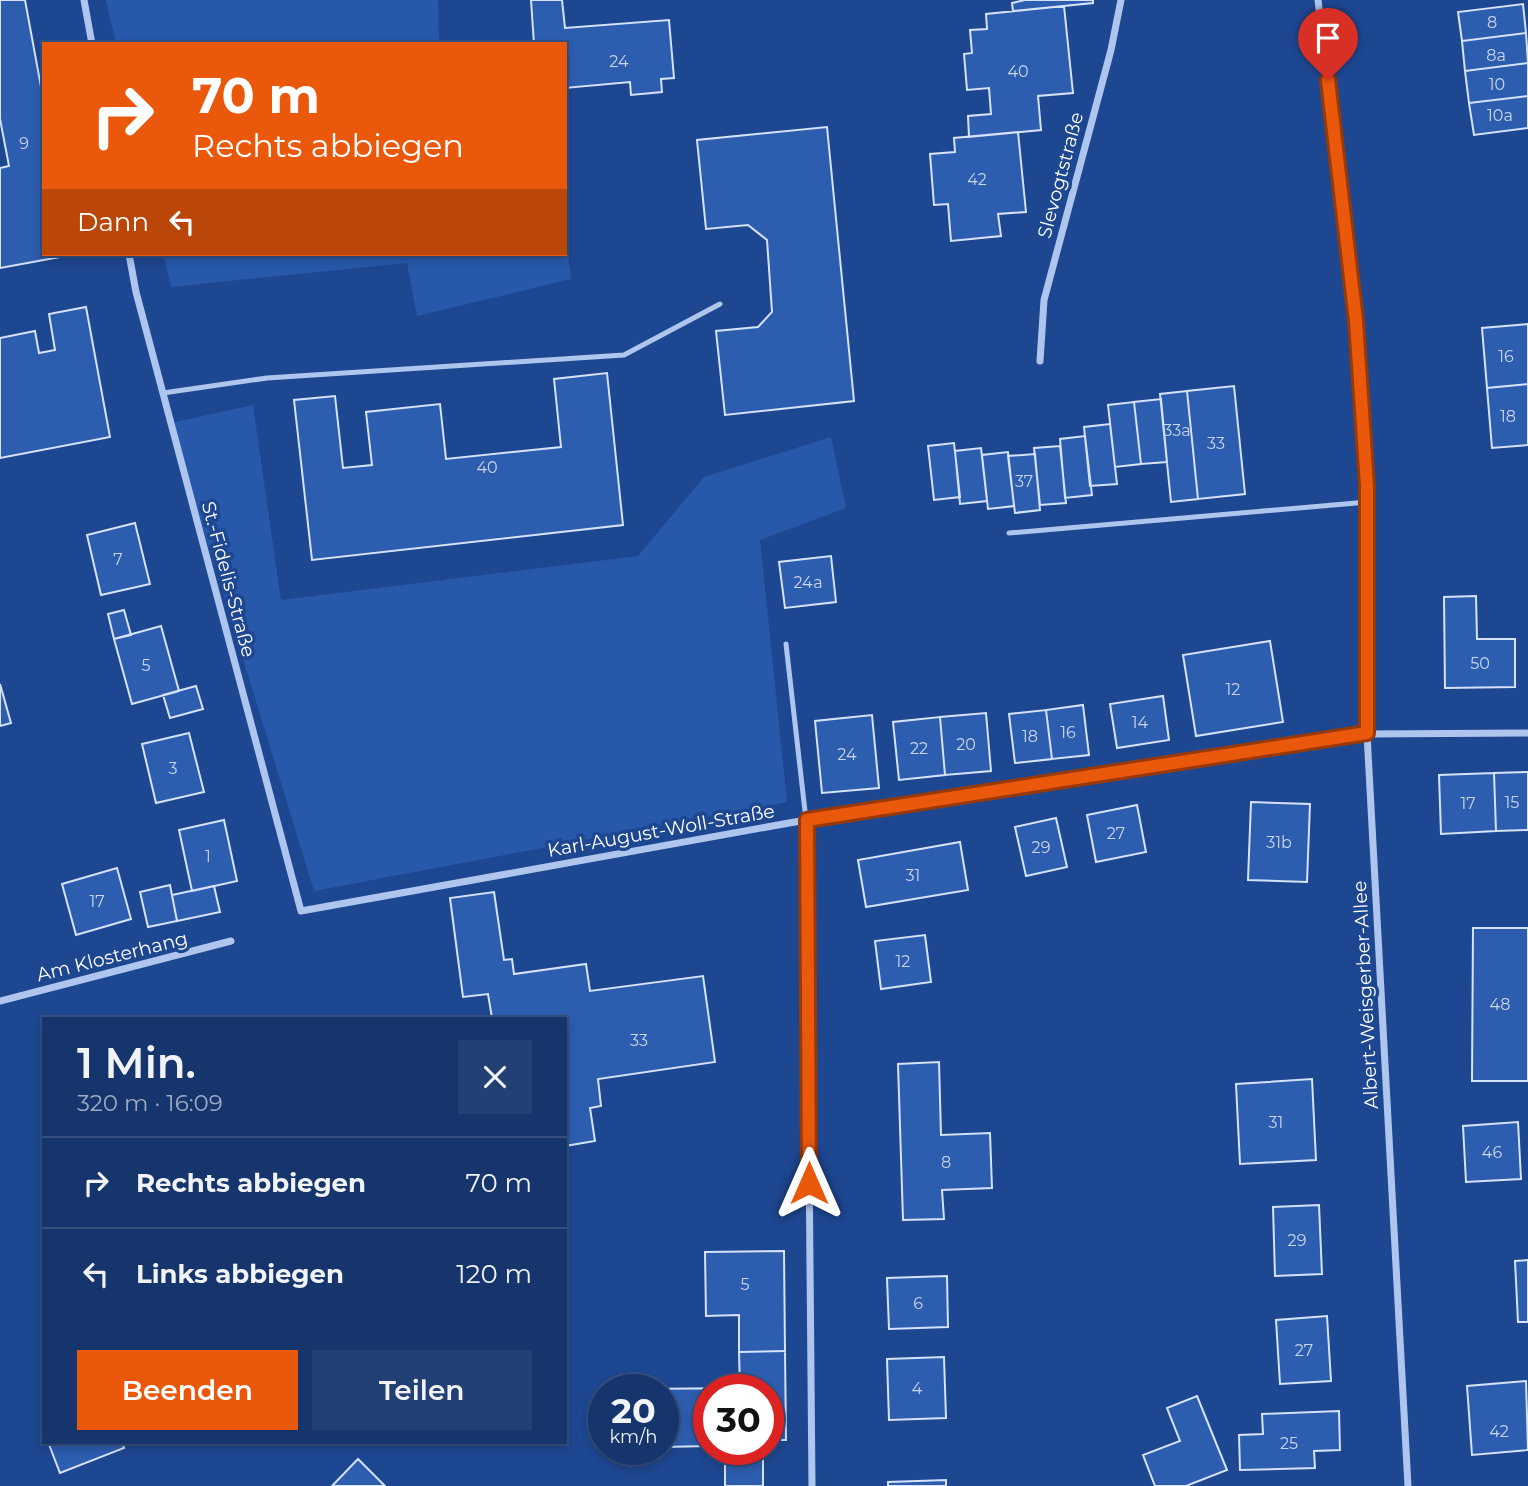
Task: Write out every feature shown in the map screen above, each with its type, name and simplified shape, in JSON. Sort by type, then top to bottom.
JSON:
[{"type":"street","points":[[84,0],[92,42]]},
{"type":"street","name":"Slevogtstraße","points":[[1040,361],[1044,300],[1111,50],[1121,0]]},
{"type":"street","name":"Albert-Weisgerber-Allee","points":[[1318,0],[1356,321],[1368,502],[1367,733],[1408,1486]]},
{"type":"street","name":"St.-Fidelis-Straße","points":[[129,256],[136,292],[301,911]]},
{"type":"street","name":"Karl-August-Woll-Straße","points":[[301,911],[807,820],[1367,733],[1528,733]]},
{"type":"street","points":[[807,820],[812,1486]]},
{"type":"street","name":"Am Klosterhang","points":[[0,1001],[231,942]]},
{"type":"lane","points":[[163,393],[267,378],[624,355],[720,304]]},
{"type":"lane","points":[[1009,533],[1368,502]]},
{"type":"lane","points":[[786,644],[807,820]]},
{"type":"shaded area","points":[[106,0],[438,0],[439,42],[116,42]]},
{"type":"shaded area","points":[[567,246],[571,279],[417,316],[407,263],[171,287],[163,256],[567,256]]},
{"type":"shaded area","points":[[253,405],[281,600],[638,556],[704,477],[831,437],[846,508],[760,540],[787,802],[314,891],[171,423]]},
{"type":"building","points":[[0,0],[25,0],[42,92],[42,256],[66,256],[0,268],[0,168],[9,166],[0,119]]},
{"type":"building","points":[[531,0],[562,0],[565,28],[669,20],[674,78],[661,79],[662,92],[631,95],[630,82],[567,88],[567,42],[534,42]]},
{"type":"building","points":[[1025,0],[1093,0],[1093,3],[1013,11],[1012,3]]},
{"type":"building","points":[[1523,4],[1526,33],[1462,41],[1458,12]]},
{"type":"building","points":[[1064,6],[1073,93],[1038,96],[1041,130],[969,137],[968,116],[991,114],[989,88],[967,90],[964,54],[972,53],[970,30],[987,29],[986,14]]},
{"type":"building","points":[[1526,33],[1528,63],[1465,71],[1462,41]]},
{"type":"building","points":[[1528,63],[1528,96],[1469,103],[1465,71]]},
{"type":"building","points":[[1528,96],[1528,128],[1474,135],[1469,103]]},
{"type":"building","points":[[827,127],[854,401],[725,415],[716,331],[758,327],[772,312],[767,240],[748,225],[706,229],[697,140]]},
{"type":"building","points":[[1018,132],[1026,212],[998,214],[1001,236],[951,241],[948,204],[934,205],[930,154],[955,152],[954,138]]},
{"type":"building","points":[[86,307],[110,437],[0,458],[0,338],[35,331],[39,353],[55,350],[49,314]]},
{"type":"building","points":[[1528,324],[1528,384],[1487,388],[1482,328]]},
{"type":"building","points":[[607,373],[623,525],[312,560],[294,400],[335,396],[343,468],[372,465],[366,412],[440,404],[446,459],[561,447],[554,379]]},
{"type":"building","points":[[1528,384],[1528,445],[1492,448],[1487,388]]},
{"type":"building","points":[[1234,386],[1245,494],[1198,499],[1187,391]]},
{"type":"building","points":[[1187,391],[1198,499],[1171,502],[1160,394]]},
{"type":"building","points":[[1161,399],[1167,462],[1141,464],[1134,402]]},
{"type":"building","points":[[1134,402],[1141,464],[1115,467],[1108,405]]},
{"type":"building","points":[[1110,424],[1117,484],[1090,486],[1084,427]]},
{"type":"building","points":[[1085,436],[1092,495],[1065,498],[1060,439]]},
{"type":"building","points":[[954,443],[960,497],[934,500],[928,446]]},
{"type":"building","points":[[1060,446],[1066,503],[1040,505],[1034,448]]},
{"type":"building","points":[[981,448],[987,501],[960,504],[955,451]]},
{"type":"building","points":[[1008,452],[1014,506],[988,509],[982,455]]},
{"type":"building","points":[[1035,454],[1040,510],[1015,513],[1008,456]]},
{"type":"building","points":[[135,523],[150,584],[101,595],[87,535]]},
{"type":"building","points":[[831,556],[836,602],[785,608],[779,562]]},
{"type":"building","points":[[1476,596],[1477,639],[1515,639],[1515,687],[1445,688],[1444,597]]},
{"type":"building","points":[[124,610],[131,635],[114,639],[108,614]]},
{"type":"building","points":[[161,626],[179,691],[132,704],[114,639]]},
{"type":"building","points":[[1270,641],[1283,722],[1196,736],[1183,655]]},
{"type":"building","points":[[0,684],[11,723],[0,726]]},
{"type":"building","points":[[196,686],[203,709],[170,718],[163,695]]},
{"type":"building","points":[[1163,696],[1169,740],[1117,748],[1110,704]]},
{"type":"building","points":[[1083,705],[1089,755],[1052,759],[1046,710]]},
{"type":"building","points":[[1046,710],[1052,759],[1015,763],[1009,714]]},
{"type":"building","points":[[986,713],[991,771],[945,775],[940,717]]},
{"type":"building","points":[[872,715],[879,788],[822,793],[815,721]]},
{"type":"building","points":[[940,717],[945,775],[899,780],[893,722]]},
{"type":"building","points":[[189,733],[204,792],[156,803],[142,744]]},
{"type":"building","points":[[1528,772],[1528,830],[1496,831],[1494,773]]},
{"type":"building","points":[[1494,773],[1496,831],[1441,834],[1439,775]]},
{"type":"building","points":[[1251,802],[1310,804],[1307,882],[1248,880]]},
{"type":"building","points":[[1137,805],[1146,852],[1096,862],[1087,815]]},
{"type":"building","points":[[1056,818],[1067,867],[1026,876],[1015,827]]},
{"type":"building","points":[[224,820],[237,881],[192,891],[179,830]]},
{"type":"building","points":[[960,842],[968,890],[866,907],[858,860]]},
{"type":"building","points":[[117,868],[131,919],[76,935],[62,884]]},
{"type":"building","points":[[170,885],[177,921],[148,927],[140,892]]},
{"type":"building","points":[[214,886],[220,912],[177,921],[172,895]]},
{"type":"building","points":[[494,892],[504,960],[512,959],[514,974],[586,964],[590,991],[703,976],[715,1062],[598,1079],[601,1106],[590,1108],[595,1141],[567,1146],[567,1017],[492,1017],[488,994],[463,997],[450,898]]},
{"type":"building","points":[[1473,928],[1528,928],[1528,1081],[1472,1081]]},
{"type":"building","points":[[925,935],[931,982],[881,989],[875,941]]},
{"type":"building","points":[[939,1062],[941,1135],[990,1133],[992,1188],[942,1190],[944,1219],[903,1220],[898,1064]]},
{"type":"building","points":[[1312,1079],[1316,1160],[1240,1164],[1236,1084]]},
{"type":"building","points":[[1518,1122],[1521,1179],[1466,1182],[1463,1126]]},
{"type":"building","points":[[1319,1205],[1322,1274],[1275,1276],[1273,1207]]},
{"type":"building","points":[[784,1251],[785,1351],[739,1352],[739,1315],[706,1316],[705,1252]]},
{"type":"building","points":[[1528,1260],[1528,1322],[1518,1322],[1515,1261]]},
{"type":"building","points":[[947,1276],[948,1327],[889,1329],[887,1278]]},
{"type":"building","points":[[1327,1316],[1331,1381],[1280,1384],[1276,1320]]},
{"type":"building","points":[[785,1351],[786,1440],[784,1374],[740,1374],[739,1352]]},
{"type":"building","points":[[944,1357],[946,1418],[889,1420],[887,1359]]},
{"type":"building","points":[[1526,1381],[1528,1450],[1472,1455],[1467,1386]]},
{"type":"building","points":[[693,1388],[693,1446],[679,1447],[679,1389]]},
{"type":"building","points":[[1197,1396],[1227,1470],[1186,1486],[1155,1486],[1143,1455],[1180,1441],[1167,1408]]},
{"type":"building","points":[[1339,1411],[1340,1450],[1314,1451],[1315,1468],[1240,1470],[1239,1435],[1263,1434],[1262,1414]]},
{"type":"building","points":[[49,1444],[123,1444],[124,1448],[60,1473]]},
{"type":"building","points":[[358,1459],[385,1486],[332,1486]]},
{"type":"building","points":[[725,1465],[763,1465],[763,1486],[725,1486]]},
{"type":"building","points":[[946,1480],[946,1486],[888,1486],[888,1482]]},
{"type":"route","points":[[809,1183],[807,820],[1367,733],[1368,502],[1356,321],[1328,80]]}]
